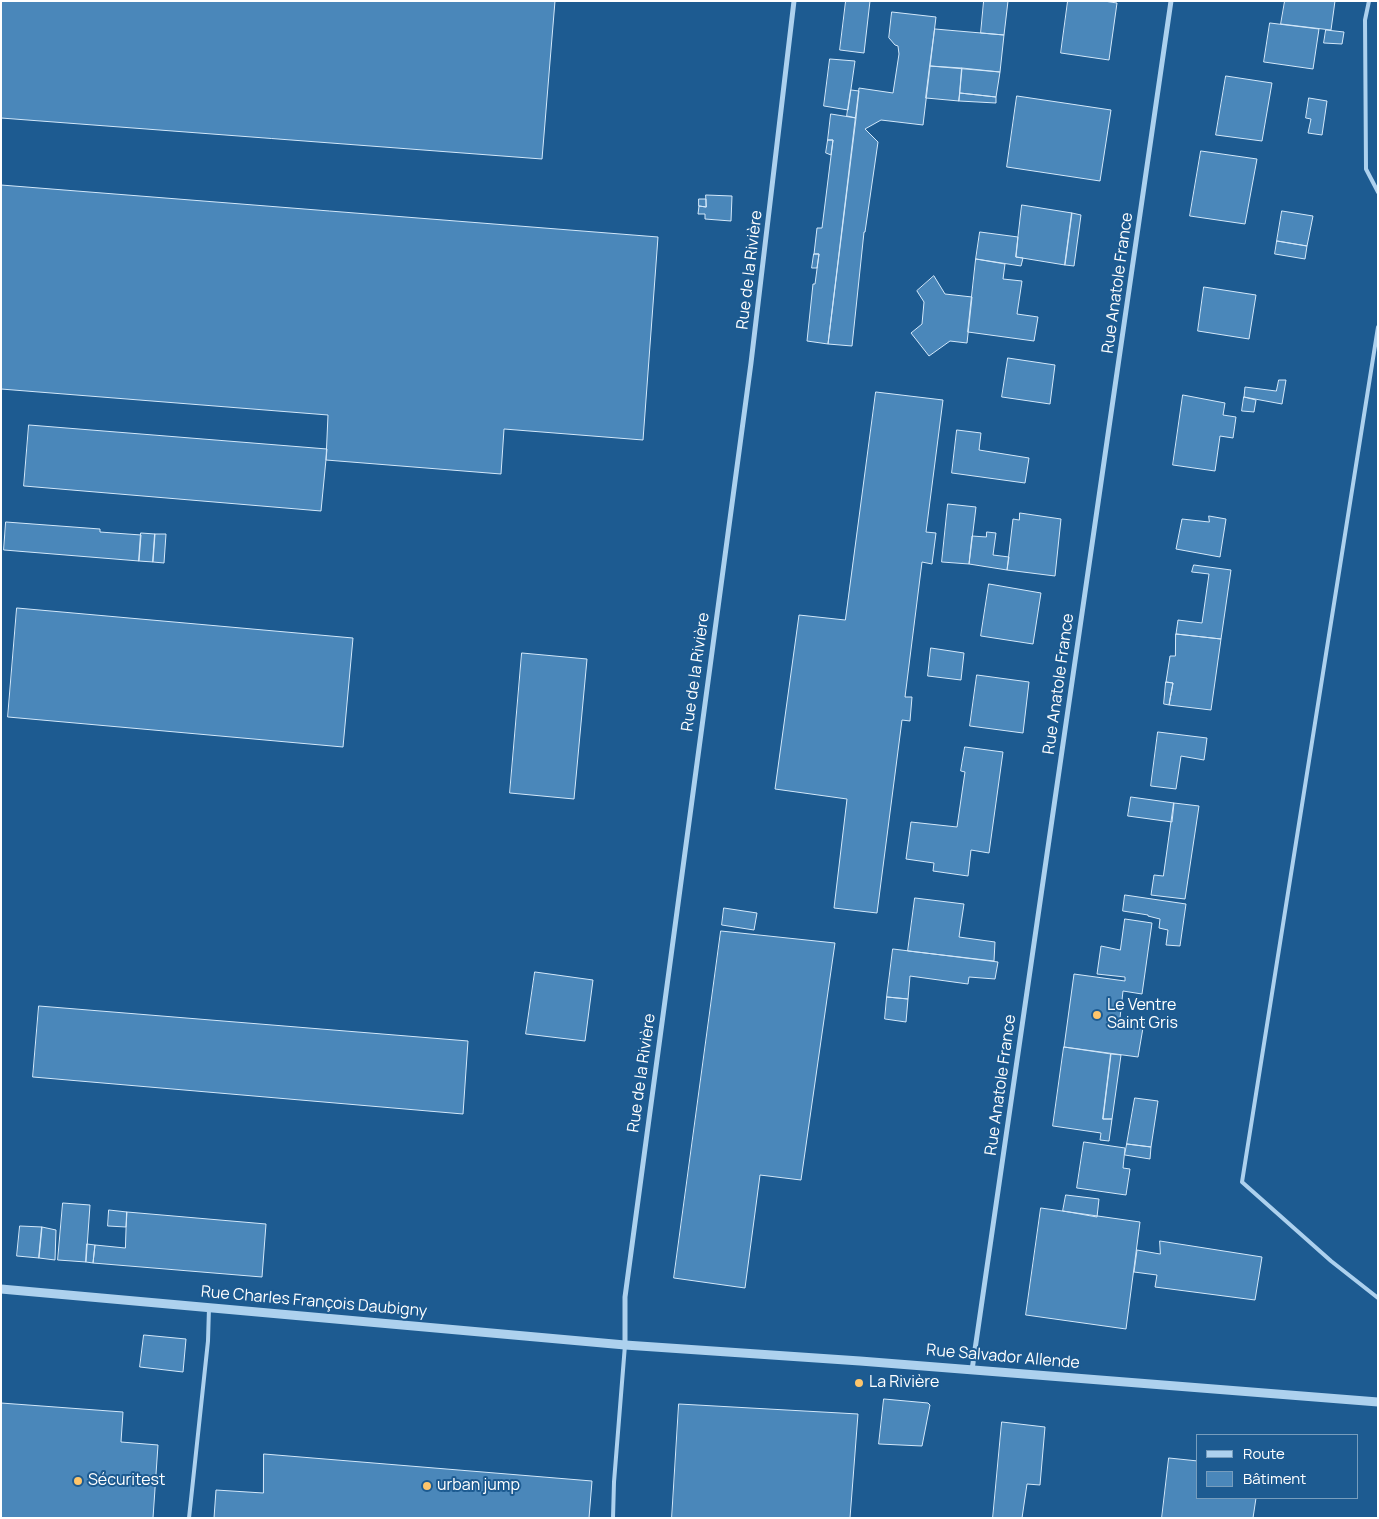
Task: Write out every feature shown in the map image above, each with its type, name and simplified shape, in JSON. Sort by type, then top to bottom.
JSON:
[{"type":"street","name":"Rue de la Rivière","points":[[625,1345],[625,1297],[751,363],[794,1]]},
{"type":"street","name":"Rue Anatole France","points":[[972,1370],[1171,1]]},
{"type":"street","name":"Rue Charles François Daubigny","points":[[1,1289],[625,1345]]},
{"type":"street","name":"Rue Salvador Allende","points":[[625,1345],[860,1360],[1378,1402]]},
{"type":"lane","points":[[1369,1],[1366,20],[1366,169],[1378,192]]},
{"type":"lane","points":[[1378,326],[1242,1182],[1331,1261],[1378,1298]]},
{"type":"lane","points":[[189,1518],[208,1341],[209,1308]]},
{"type":"lane","points":[[613,1518],[616,1444],[625,1345]]},
{"type":"building","points":[[1,1],[555,1],[542,159],[1,118]]},
{"type":"building","points":[[846,1],[870,1],[864,53],[840,50]]},
{"type":"building","points":[[984,1],[1008,1],[1004,35],[981,33]]},
{"type":"building","points":[[1068,1],[1117,3],[1109,60],[1061,53]]},
{"type":"building","points":[[1285,1],[1335,1],[1331,30],[1281,24]]},
{"type":"building","points":[[892,12],[936,17],[923,125],[881,120],[865,129],[878,142],[864,232],[852,346],[828,344],[859,88],[893,93],[899,54],[898,46],[889,38]]},
{"type":"building","points":[[1270,23],[1319,29],[1313,69],[1264,62]]},
{"type":"building","points":[[935,29],[1004,35],[1000,72],[930,66]]},
{"type":"building","points":[[1326,30],[1344,32],[1342,44],[1324,43]]},
{"type":"building","points":[[830,59],[855,61],[848,110],[824,106]]},
{"type":"building","points":[[930,66],[962,68],[959,101],[926,98]]},
{"type":"building","points":[[962,68],[1000,72],[996,97],[960,93]]},
{"type":"building","points":[[1226,76],[1272,83],[1262,141],[1216,135]]},
{"type":"building","points":[[851,90],[859,91],[856,118],[847,116]]},
{"type":"building","points":[[960,93],[996,97],[996,103],[959,101]]},
{"type":"building","points":[[1017,96],[1111,110],[1100,181],[1007,167]]},
{"type":"building","points":[[1309,98],[1327,101],[1322,135],[1308,133],[1311,119],[1306,118]]},
{"type":"building","points":[[831,114],[856,118],[828,344],[807,341],[813,284],[815,284],[819,254],[814,254],[817,228],[822,228],[833,140],[828,140]]},
{"type":"building","points":[[828,140],[833,140],[831,155],[826,153]]},
{"type":"building","points":[[1201,151],[1257,159],[1245,224],[1190,216]]},
{"type":"building","points":[[1,185],[658,237],[643,440],[504,429],[501,474],[326,460],[328,415],[1,389]]},
{"type":"building","points":[[706,195],[732,196],[731,221],[705,219],[705,214],[698,214],[699,206],[706,207]]},
{"type":"building","points":[[699,199],[706,199],[706,207],[699,206]]},
{"type":"building","points":[[1022,205],[1072,213],[1065,265],[1016,257]]},
{"type":"building","points":[[1282,211],[1313,216],[1307,246],[1277,241]]},
{"type":"building","points":[[1072,213],[1081,215],[1074,266],[1065,265]]},
{"type":"building","points":[[980,232],[1018,237],[1016,257],[1023,258],[1021,266],[976,259]]},
{"type":"building","points":[[1277,241],[1307,246],[1305,259],[1275,254]]},
{"type":"building","points":[[814,254],[819,254],[817,268],[812,268]]},
{"type":"building","points":[[976,259],[1005,264],[1003,279],[1022,281],[1017,314],[1038,317],[1034,341],[968,332]]},
{"type":"building","points":[[934,276],[945,294],[972,297],[967,343],[950,341],[929,356],[911,333],[922,324],[924,302],[917,291]]},
{"type":"building","points":[[1204,287],[1256,295],[1249,339],[1198,331]]},
{"type":"building","points":[[1008,358],[1055,365],[1050,404],[1002,397]]},
{"type":"building","points":[[1279,380],[1286,380],[1282,404],[1244,397],[1245,387],[1276,391]]},
{"type":"building","points":[[876,392],[943,400],[926,532],[936,533],[932,564],[922,562],[905,697],[912,697],[910,721],[902,720],[877,913],[834,908],[847,799],[775,789],[799,615],[845,620]]},
{"type":"building","points":[[1183,395],[1225,403],[1223,415],[1236,417],[1233,438],[1220,436],[1215,471],[1173,465]]},
{"type":"building","points":[[1244,397],[1256,400],[1254,412],[1242,411]]},
{"type":"building","points":[[29,425],[327,449],[321,511],[24,486]]},
{"type":"building","points":[[957,430],[981,433],[979,450],[1029,458],[1025,483],[952,473]]},
{"type":"building","points":[[948,504],[976,507],[969,564],[942,562]]},
{"type":"building","points":[[1020,513],[1061,519],[1055,576],[1007,570],[1013,519],[1019,520]]},
{"type":"building","points":[[1209,516],[1226,519],[1220,557],[1176,549],[1182,519],[1209,522]]},
{"type":"building","points":[[6,522],[100,529],[100,532],[141,535],[139,561],[4,550]]},
{"type":"building","points":[[987,532],[996,533],[993,555],[1009,557],[1007,570],[969,564],[972,536],[986,537]]},
{"type":"building","points":[[141,533],[155,534],[153,562],[139,561]]},
{"type":"building","points":[[155,534],[166,534],[164,563],[153,562]]},
{"type":"building","points":[[1194,565],[1231,570],[1221,639],[1176,634],[1178,620],[1202,623],[1209,574],[1192,572]]},
{"type":"building","points":[[989,584],[1041,593],[1033,644],[981,636]]},
{"type":"building","points":[[17,608],[353,638],[343,747],[8,717]]},
{"type":"building","points":[[1176,634],[1221,639],[1211,710],[1169,705],[1173,683],[1166,682],[1170,656],[1175,656]]},
{"type":"building","points":[[931,648],[964,653],[961,680],[928,676]]},
{"type":"building","points":[[522,653],[587,659],[574,799],[510,793]]},
{"type":"building","points":[[977,675],[1029,682],[1023,733],[970,726]]},
{"type":"building","points":[[1166,682],[1173,683],[1169,705],[1164,704]]},
{"type":"building","points":[[1158,732],[1207,738],[1204,760],[1181,756],[1176,789],[1151,786]]},
{"type":"building","points":[[965,747],[1003,752],[989,853],[971,850],[968,876],[933,871],[934,863],[906,859],[911,822],[957,827],[965,772],[961,771]]},
{"type":"building","points":[[1131,797],[1174,803],[1172,822],[1128,816]]},
{"type":"building","points":[[1174,803],[1199,806],[1185,899],[1151,895],[1154,875],[1163,876]]},
{"type":"building","points":[[1125,895],[1186,904],[1180,946],[1166,945],[1168,930],[1159,928],[1160,919],[1123,911]]},
{"type":"building","points":[[915,898],[964,904],[959,937],[995,942],[994,961],[908,951]]},
{"type":"building","points":[[724,908],[757,913],[754,930],[722,925]]},
{"type":"building","points":[[1125,919],[1152,923],[1142,994],[1123,991],[1120,1018],[1144,1022],[1138,1057],[1064,1047],[1074,974],[1125,981],[1125,977],[1097,974],[1101,946],[1120,950]]},
{"type":"building","points":[[721,931],[835,943],[801,1180],[760,1175],[745,1288],[674,1278]]},
{"type":"building","points":[[893,949],[998,962],[995,979],[969,977],[968,984],[910,976],[908,999],[887,997]]},
{"type":"building","points":[[535,972],[593,980],[585,1041],[526,1034]]},
{"type":"building","points":[[887,997],[908,999],[906,1022],[885,1019]]},
{"type":"building","points":[[39,1006],[468,1041],[463,1114],[33,1077]]},
{"type":"building","points":[[1064,1047],[1111,1054],[1103,1119],[1112,1119],[1109,1141],[1100,1140],[1101,1133],[1053,1126]]},
{"type":"building","points":[[1111,1054],[1121,1055],[1112,1119],[1103,1119]]},
{"type":"building","points":[[1135,1098],[1158,1101],[1151,1147],[1127,1144]]},
{"type":"building","points":[[1084,1142],[1125,1148],[1123,1168],[1130,1169],[1126,1195],[1077,1188]]},
{"type":"building","points":[[1127,1144],[1151,1147],[1150,1159],[1125,1155]]},
{"type":"building","points":[[1066,1195],[1099,1199],[1097,1217],[1063,1211]]},
{"type":"building","points":[[63,1203],[90,1205],[86,1262],[58,1260]]},
{"type":"building","points":[[1041,1208],[1140,1222],[1126,1329],[1026,1315]]},
{"type":"building","points":[[109,1210],[127,1212],[126,1227],[108,1226]]},
{"type":"building","points":[[127,1212],[266,1224],[262,1277],[93,1263],[95,1245],[125,1248]]},
{"type":"building","points":[[20,1226],[42,1227],[39,1258],[17,1256]]},
{"type":"building","points":[[42,1227],[56,1230],[55,1260],[39,1258]]},
{"type":"building","points":[[1160,1241],[1262,1257],[1255,1300],[1155,1287],[1157,1275],[1134,1272],[1137,1250],[1160,1254]]},
{"type":"building","points":[[87,1244],[95,1245],[93,1263],[86,1262]]},
{"type":"building","points":[[144,1335],[186,1339],[183,1372],[140,1367]]},
{"type":"building","points":[[884,1399],[928,1403],[930,1405],[922,1446],[879,1444]]},
{"type":"building","name":"Sécuritest","points":[[1,1403],[123,1412],[121,1442],[158,1445],[153,1518],[1,1518]]},
{"type":"building","points":[[679,1404],[858,1414],[850,1518],[672,1518]]},
{"type":"building","points":[[1002,1422],[1045,1427],[1040,1485],[1027,1484],[1022,1518],[993,1518]]},
{"type":"building","name":"urban jump","points":[[264,1454],[592,1481],[589,1518],[214,1518],[216,1490],[263,1493]]},
{"type":"building","points":[[1169,1458],[1196,1461],[1196,1499],[1256,1499],[1253,1518],[1162,1518]]},
{"type":"place","name":"Le Ventre Saint Gris","points":[[1097,1015]]},
{"type":"place","name":"La Rivière","points":[[859,1383]]},
{"type":"place","name":"Sécuritest","points":[[78,1481]]},
{"type":"place","name":"urban jump","points":[[427,1486]]}]
